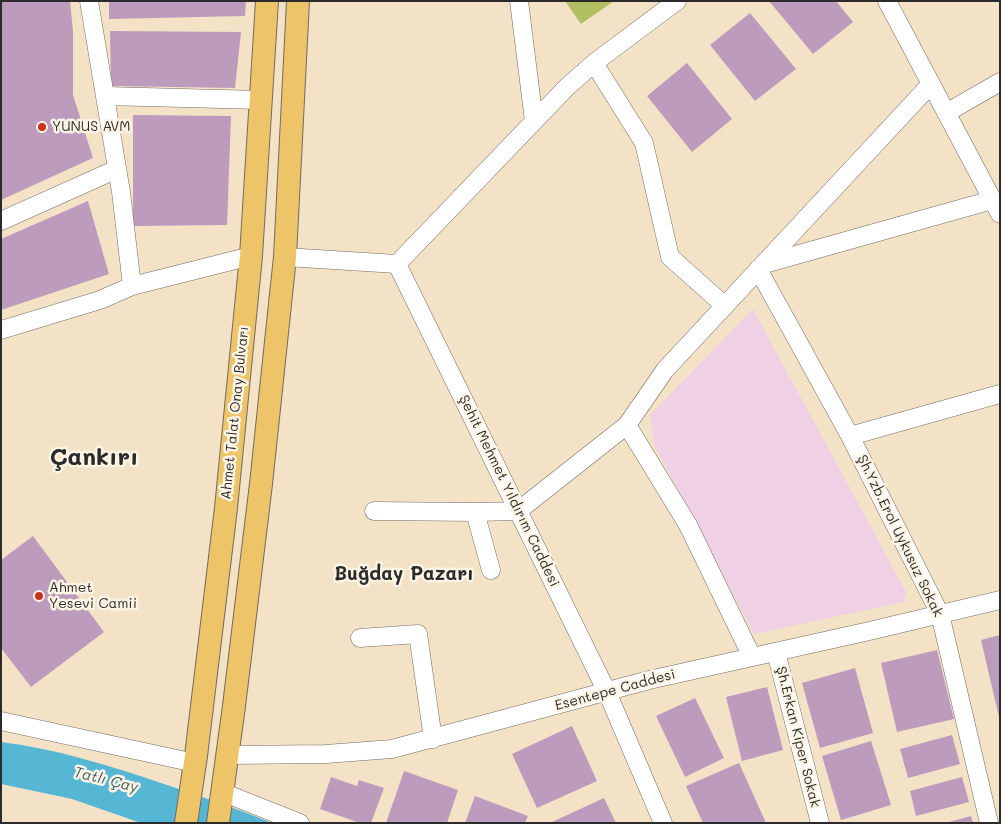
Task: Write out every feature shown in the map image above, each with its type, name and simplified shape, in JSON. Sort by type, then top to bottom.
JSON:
[{"type":"main road","name":"Ahmet Talat Onay Bulvarı","points":[[186,823],[192,788],[226,508],[251,256],[267,1]]},
{"type":"main road","points":[[218,823],[261,484],[285,257],[298,1]]},
{"type":"street","points":[[89,1],[117,169],[132,286]]},
{"type":"street","points":[[518,1],[534,121]]},
{"type":"street","points":[[285,257],[397,264],[567,87],[594,63],[678,1]]},
{"type":"street","points":[[761,267],[996,207],[887,1]]},
{"type":"street","points":[[594,63],[644,143],[670,256],[725,306]]},
{"type":"street","points":[[946,113],[1000,82]]},
{"type":"street","points":[[374,510],[518,511],[627,425],[665,370],[931,84]]},
{"type":"street","points":[[105,96],[262,100]]},
{"type":"street","points":[[1,221],[117,169]]},
{"type":"street","points":[[1,330],[100,300],[132,286],[251,256]]},
{"type":"street","name":"Şehit Mehmet Yıldırım Caddesi","points":[[397,264],[607,692],[663,823]]},
{"type":"street","name":"Şh.Yzb.Erol Uykusuz Sokak","points":[[761,267],[850,436],[940,614],[989,823]]},
{"type":"street","points":[[850,436],[1000,394]]},
{"type":"street","points":[[627,425],[688,525],[752,657]]},
{"type":"street","points":[[474,512],[491,570]]},
{"type":"street","name":"Esentepe Caddesi","points":[[227,755],[392,750],[659,678],[1000,600]]},
{"type":"street","points":[[360,638],[418,634],[433,739]]},
{"type":"street","name":"Şh.Erkan Kiper Sokak","points":[[776,652],[820,823]]},
{"type":"street","points":[[1,721],[195,763]]},
{"type":"street","points":[[221,795],[300,823]]},
{"type":"shaded area","points":[[753,309],[906,592],[904,602],[754,634],[654,444],[650,415]]},
{"type":"green space","points":[[565,1],[614,1],[581,24]]},
{"type":"water","name":"Tatlı Çay","points":[[1,742],[43,749],[104,765],[144,777],[272,823],[141,823],[72,799],[1,784]]},
{"type":"building","name":"YUNUS AVM","points":[[1,1],[70,1],[73,31],[73,95],[93,158],[1,200]]},
{"type":"building","points":[[109,1],[246,1],[245,16],[109,19]]},
{"type":"building","points":[[769,1],[836,1],[853,22],[813,54]]},
{"type":"building","points":[[750,13],[796,69],[755,101],[710,45]]},
{"type":"building","points":[[110,31],[241,32],[235,88],[111,86]]},
{"type":"building","points":[[687,63],[732,119],[692,152],[647,96]]},
{"type":"building","points":[[133,115],[231,116],[227,225],[133,226]]},
{"type":"building","points":[[88,201],[109,274],[1,310],[1,239]]},
{"type":"building","name":"Ahmet Yesevi Camii","points":[[33,536],[104,632],[31,687],[1,648],[1,560]]},
{"type":"building","points":[[1000,635],[1000,716],[999,717],[981,640]]},
{"type":"building","points":[[937,650],[954,719],[897,732],[881,663]]},
{"type":"building","points":[[855,668],[873,733],[820,748],[802,683]]},
{"type":"building","points":[[767,687],[783,750],[742,761],[726,697]]},
{"type":"building","points":[[695,698],[724,758],[685,777],[656,716]]},
{"type":"building","points":[[572,726],[597,781],[537,808],[512,754]]},
{"type":"building","points":[[952,735],[960,764],[908,778],[900,749]]},
{"type":"building","points":[[871,741],[891,805],[841,820],[822,756]]},
{"type":"building","points":[[739,763],[766,823],[703,823],[686,786]]},
{"type":"building","points":[[404,771],[458,790],[447,823],[386,823]]},
{"type":"building","points":[[331,777],[357,786],[359,780],[384,788],[371,823],[360,823],[320,809]]},
{"type":"building","points":[[962,777],[969,802],[916,816],[910,791]]},
{"type":"building","points":[[475,796],[528,816],[525,823],[465,823]]},
{"type":"building","points":[[604,798],[616,823],[550,823]]},
{"type":"building","points":[[971,816],[973,823],[949,823],[949,822]]},
{"type":"place","name":"YUNUS AVM","points":[[42,127]]},
{"type":"place","name":"Ahmet Yesevi Camii","points":[[39,596]]},
{"type":"district","name":"Çankırı","points":[[94,458]]},
{"type":"district","name":"Buğday Pazarı","points":[[404,574]]}]
